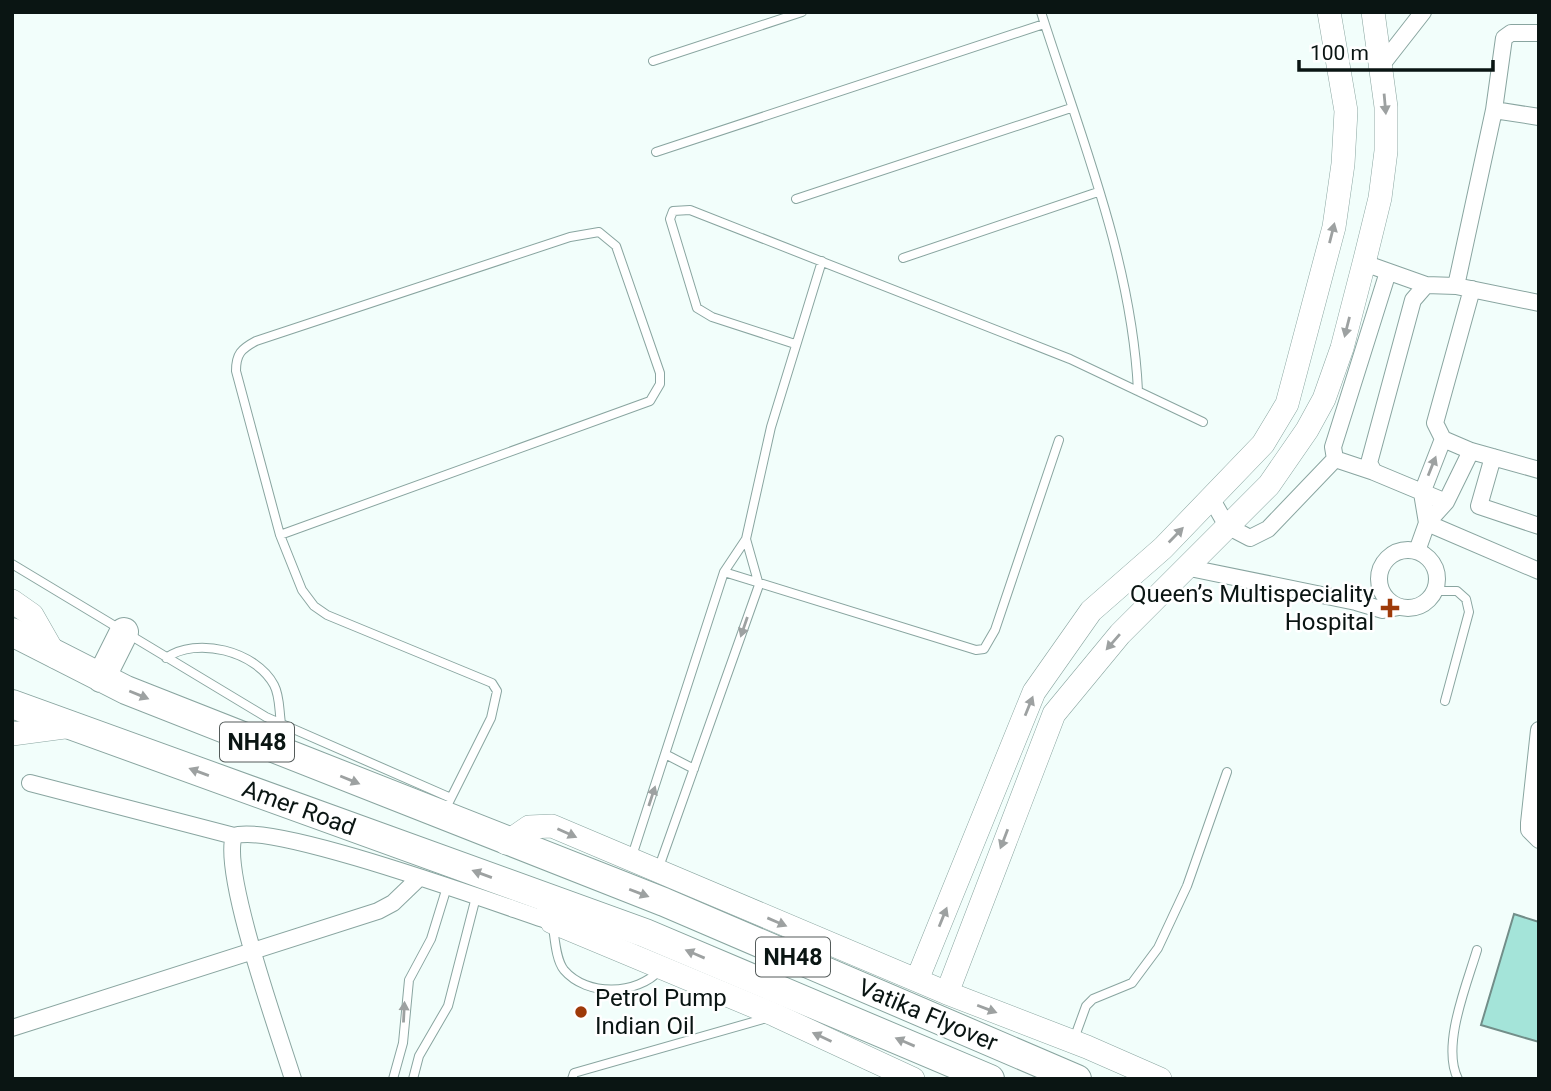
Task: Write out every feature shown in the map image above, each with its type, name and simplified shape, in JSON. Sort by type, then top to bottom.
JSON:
[{"type":"highway","points":[[101,678],[124,632]]},
{"type":"highway","name":"NH48","points":[[17,641],[101,678],[447,807],[506,843]]},
{"type":"highway","points":[[12,684],[141,740],[145,752]]},
{"type":"highway","name":"Amer Road","points":[[12,704],[145,752],[549,909]]},
{"type":"highway","name":"Vatika Flyover","points":[[506,843],[664,902],[1077,1079]]},
{"type":"highway","name":"Vatika Flyover","points":[[549,909],[645,933],[990,1079]]},
{"type":"street","points":[[917,980],[1034,692],[1091,611],[1163,548],[1263,444],[1287,404],[1334,227],[1343,164],[1346,111],[1329,12]]},
{"type":"street","points":[[947,993],[1054,714],[1120,634],[1269,485],[1307,430],[1324,399],[1342,348],[1364,263],[1380,198],[1386,151],[1385,107],[1373,12]]},
{"type":"street","points":[[1380,67],[1423,12]]},
{"type":"street","points":[[1539,33],[1511,33],[1504,38],[1464,288],[1435,423],[1444,439],[1471,451],[1539,470]]},
{"type":"street","points":[[1494,110],[1539,117]]},
{"type":"street","points":[[1364,263],[1426,285],[1464,288],[1538,301]]},
{"type":"street","points":[[1335,459],[1333,447],[1388,272]]},
{"type":"street","points":[[1374,472],[1369,463],[1371,451],[1413,300],[1426,285]]},
{"type":"street","points":[[1427,523],[1422,493],[1444,439]]},
{"type":"street","points":[[1417,551],[1427,523],[1446,502],[1471,451]]},
{"type":"street","points":[[1493,457],[1479,506],[1539,526]]},
{"type":"street","points":[[1211,498],[1227,526],[1250,538],[1268,529],[1335,459]]},
{"type":"street","points":[[1335,459],[1446,502]]},
{"type":"street","points":[[1427,523],[1539,570]]},
{"type":"street","points":[[1185,567],[1383,610],[1420,606],[1435,591],[1438,577],[1434,564],[1417,551],[1397,552],[1385,561],[1380,573],[1380,587],[1388,599],[1399,607]]},
{"type":"street","points":[[1356,602],[1380,587]]},
{"type":"street","points":[[12,601],[32,615],[56,657]]},
{"type":"street","points":[[12,734],[72,726]]},
{"type":"street","points":[[1539,730],[1529,830],[1539,840]]},
{"type":"street","points":[[30,783],[233,836],[243,832],[264,835],[355,857],[476,897],[549,909],[662,968],[775,1015],[901,1076]]},
{"type":"street","points":[[506,843],[519,832],[539,824],[552,826],[947,993],[1073,1041],[1160,1079]]},
{"type":"street","points":[[233,836],[230,859],[253,950],[293,1079]]},
{"type":"street","points":[[12,1028],[378,911],[393,903],[419,878]]},
{"type":"lane","points":[[653,61],[802,12]]},
{"type":"lane","points":[[1041,12],[1122,272],[1133,338],[1138,391]]},
{"type":"lane","points":[[656,152],[1044,24]]},
{"type":"lane","points":[[796,199],[1071,108]]},
{"type":"lane","points":[[903,258],[1098,192]]},
{"type":"lane","points":[[795,344],[712,317],[696,308],[670,219],[673,211],[690,210],[1070,359],[1203,422]]},
{"type":"lane","points":[[12,564],[166,658],[281,723],[447,807],[491,718],[497,691],[492,683],[327,615],[302,590],[280,536],[236,371],[236,359],[241,349],[256,341],[569,237],[599,232],[616,246],[660,373],[660,384],[650,401],[280,536]]},
{"type":"lane","points":[[631,860],[724,572],[746,539],[771,427],[822,261]]},
{"type":"lane","points":[[724,572],[976,650],[984,649],[995,630],[1059,440]]},
{"type":"lane","points":[[658,872],[759,585],[746,539]]},
{"type":"lane","points":[[1435,591],[1457,591],[1465,599],[1469,612],[1445,701]]},
{"type":"lane","points":[[166,658],[177,650],[206,648],[220,649],[247,661],[274,685],[281,723]]},
{"type":"lane","points":[[665,754],[694,769]]},
{"type":"lane","points":[[1073,1041],[1086,1006],[1093,999],[1132,983],[1158,948],[1187,886],[1227,772]]},
{"type":"lane","points":[[393,1079],[403,1043],[409,980],[431,939],[447,887]]},
{"type":"lane","points":[[413,1079],[419,1056],[448,1006],[476,897]]},
{"type":"lane","points":[[549,909],[562,968],[572,977],[596,987],[628,989],[645,982],[662,968]]},
{"type":"lane","points":[[1458,1079],[1451,1053],[1476,950]]},
{"type":"lane","points":[[572,1079],[574,1073],[775,1015]]},
{"type":"building","points":[[1514,914],[1539,922],[1539,1042],[1481,1025]]},
{"type":"place","name":"Queen’s Multispeciality Hospital","points":[[1390,608]]},
{"type":"place","name":"Petrol Pump Indian Oil","points":[[581,1012]]}]
